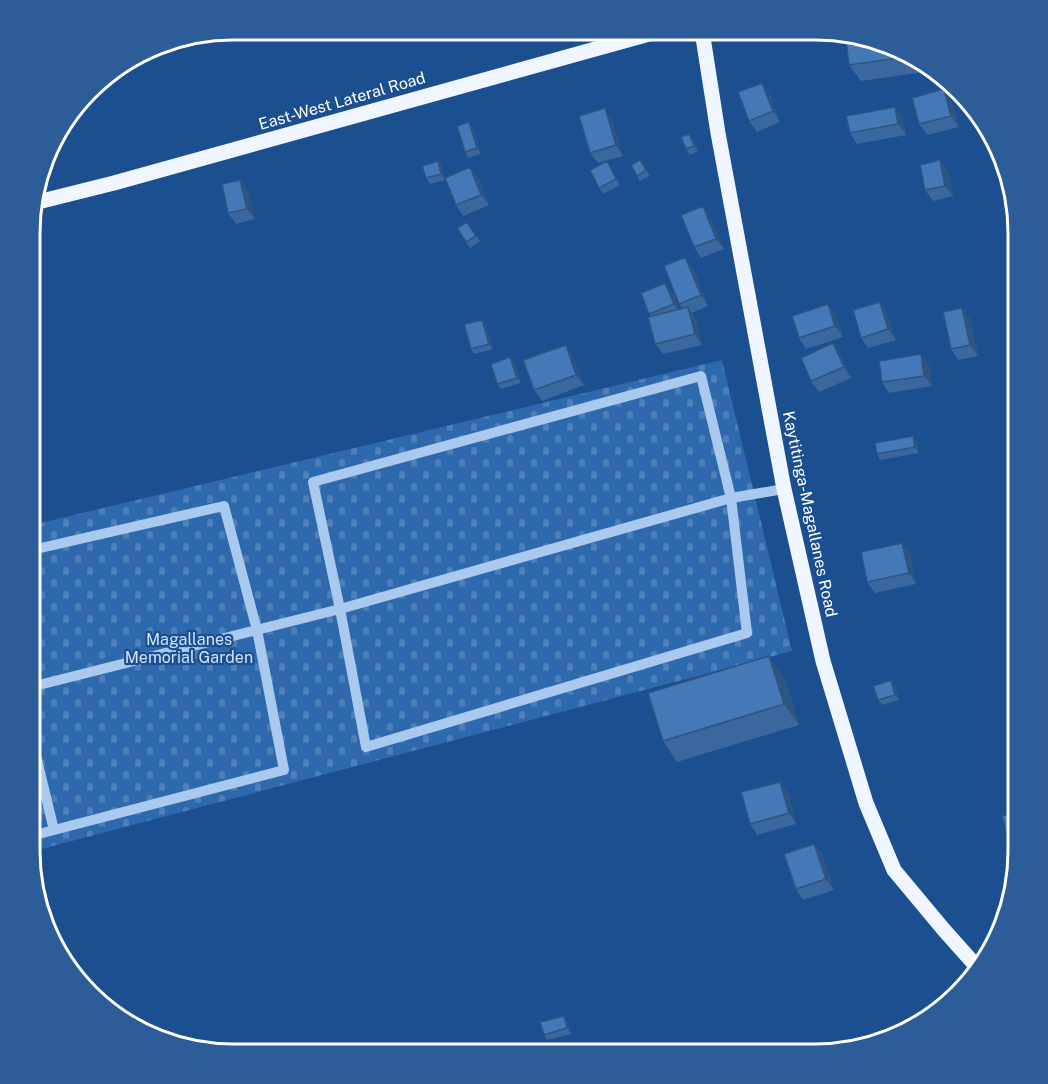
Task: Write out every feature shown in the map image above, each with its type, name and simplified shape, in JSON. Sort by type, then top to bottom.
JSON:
[{"type":"main road","name":"East-West Lateral Road","points":[[43,201],[628,40]]},
{"type":"main road","name":"Kaytitinga-Magallanes Road","points":[[703,40],[718,133],[784,489],[823,662],[866,803],[894,870],[972,962]]},
{"type":"lane","points":[[701,376],[731,498],[747,633],[366,747],[339,609],[313,482],[701,376]]},
{"type":"lane","points":[[41,685],[339,609],[731,498],[784,489]]},
{"type":"lane","points":[[40,548],[224,506],[257,630],[284,770],[41,833]]},
{"type":"lane","points":[[41,776],[54,830]]},
{"type":"green space","name":"Magallanes Memorial Garden","points":[[722,360],[792,651],[41,849],[40,523]]},
{"type":"building","points":[[846,43],[896,58],[849,65]]},
{"type":"building","points":[[762,83],[773,111],[749,121],[738,92]]},
{"type":"building","points":[[943,89],[951,116],[919,124],[912,98]]},
{"type":"building","points":[[895,107],[898,124],[850,133],[846,116]]},
{"type":"building","points":[[605,108],[616,145],[590,153],[579,116]]},
{"type":"building","points":[[469,122],[477,148],[465,152],[457,126]]},
{"type":"building","points":[[689,134],[694,146],[686,149],[681,137]]},
{"type":"building","points":[[640,160],[646,170],[637,176],[631,165]]},
{"type":"building","points":[[940,160],[945,186],[925,190],[920,165]]},
{"type":"building","points":[[438,161],[441,174],[426,178],[422,166]]},
{"type":"building","points":[[607,161],[616,179],[599,188],[590,170]]},
{"type":"building","points":[[470,167],[481,195],[456,205],[445,178]]},
{"type":"building","points":[[240,180],[247,209],[228,213],[222,184]]},
{"type":"building","points":[[703,206],[716,239],[694,247],[681,215]]},
{"type":"building","points":[[467,222],[476,236],[466,242],[457,228]]},
{"type":"building","points":[[685,257],[701,295],[679,304],[664,266]]},
{"type":"building","points":[[665,283],[674,304],[649,314],[641,293]]},
{"type":"building","points":[[880,302],[888,329],[861,338],[853,310]]},
{"type":"building","points":[[828,304],[835,326],[799,338],[792,316]]},
{"type":"building","points":[[688,307],[695,334],[655,344],[648,317]]},
{"type":"building","points":[[962,308],[970,345],[951,349],[943,312]]},
{"type":"building","points":[[482,320],[489,344],[471,349],[464,324]]},
{"type":"building","points":[[833,343],[844,367],[811,381],[801,358]]},
{"type":"building","points":[[566,345],[576,375],[534,390],[523,360]]},
{"type":"building","points":[[921,354],[924,376],[882,382],[879,361]]},
{"type":"building","points":[[510,357],[517,378],[497,384],[491,364]]},
{"type":"building","points":[[913,436],[915,447],[877,454],[875,443]]},
{"type":"building","points":[[902,543],[909,573],[867,582],[861,552]]},
{"type":"building","points":[[769,656],[784,704],[663,741],[648,693]]},
{"type":"building","points":[[891,680],[895,695],[878,700],[873,686]]},
{"type":"building","points":[[780,782],[789,813],[750,824],[741,792]]},
{"type":"building","points":[[1007,815],[1007,834],[1002,816]]},
{"type":"building","points":[[814,844],[826,879],[796,889],[784,854]]},
{"type":"building","points":[[564,1016],[567,1028],[544,1035],[540,1022]]}]
